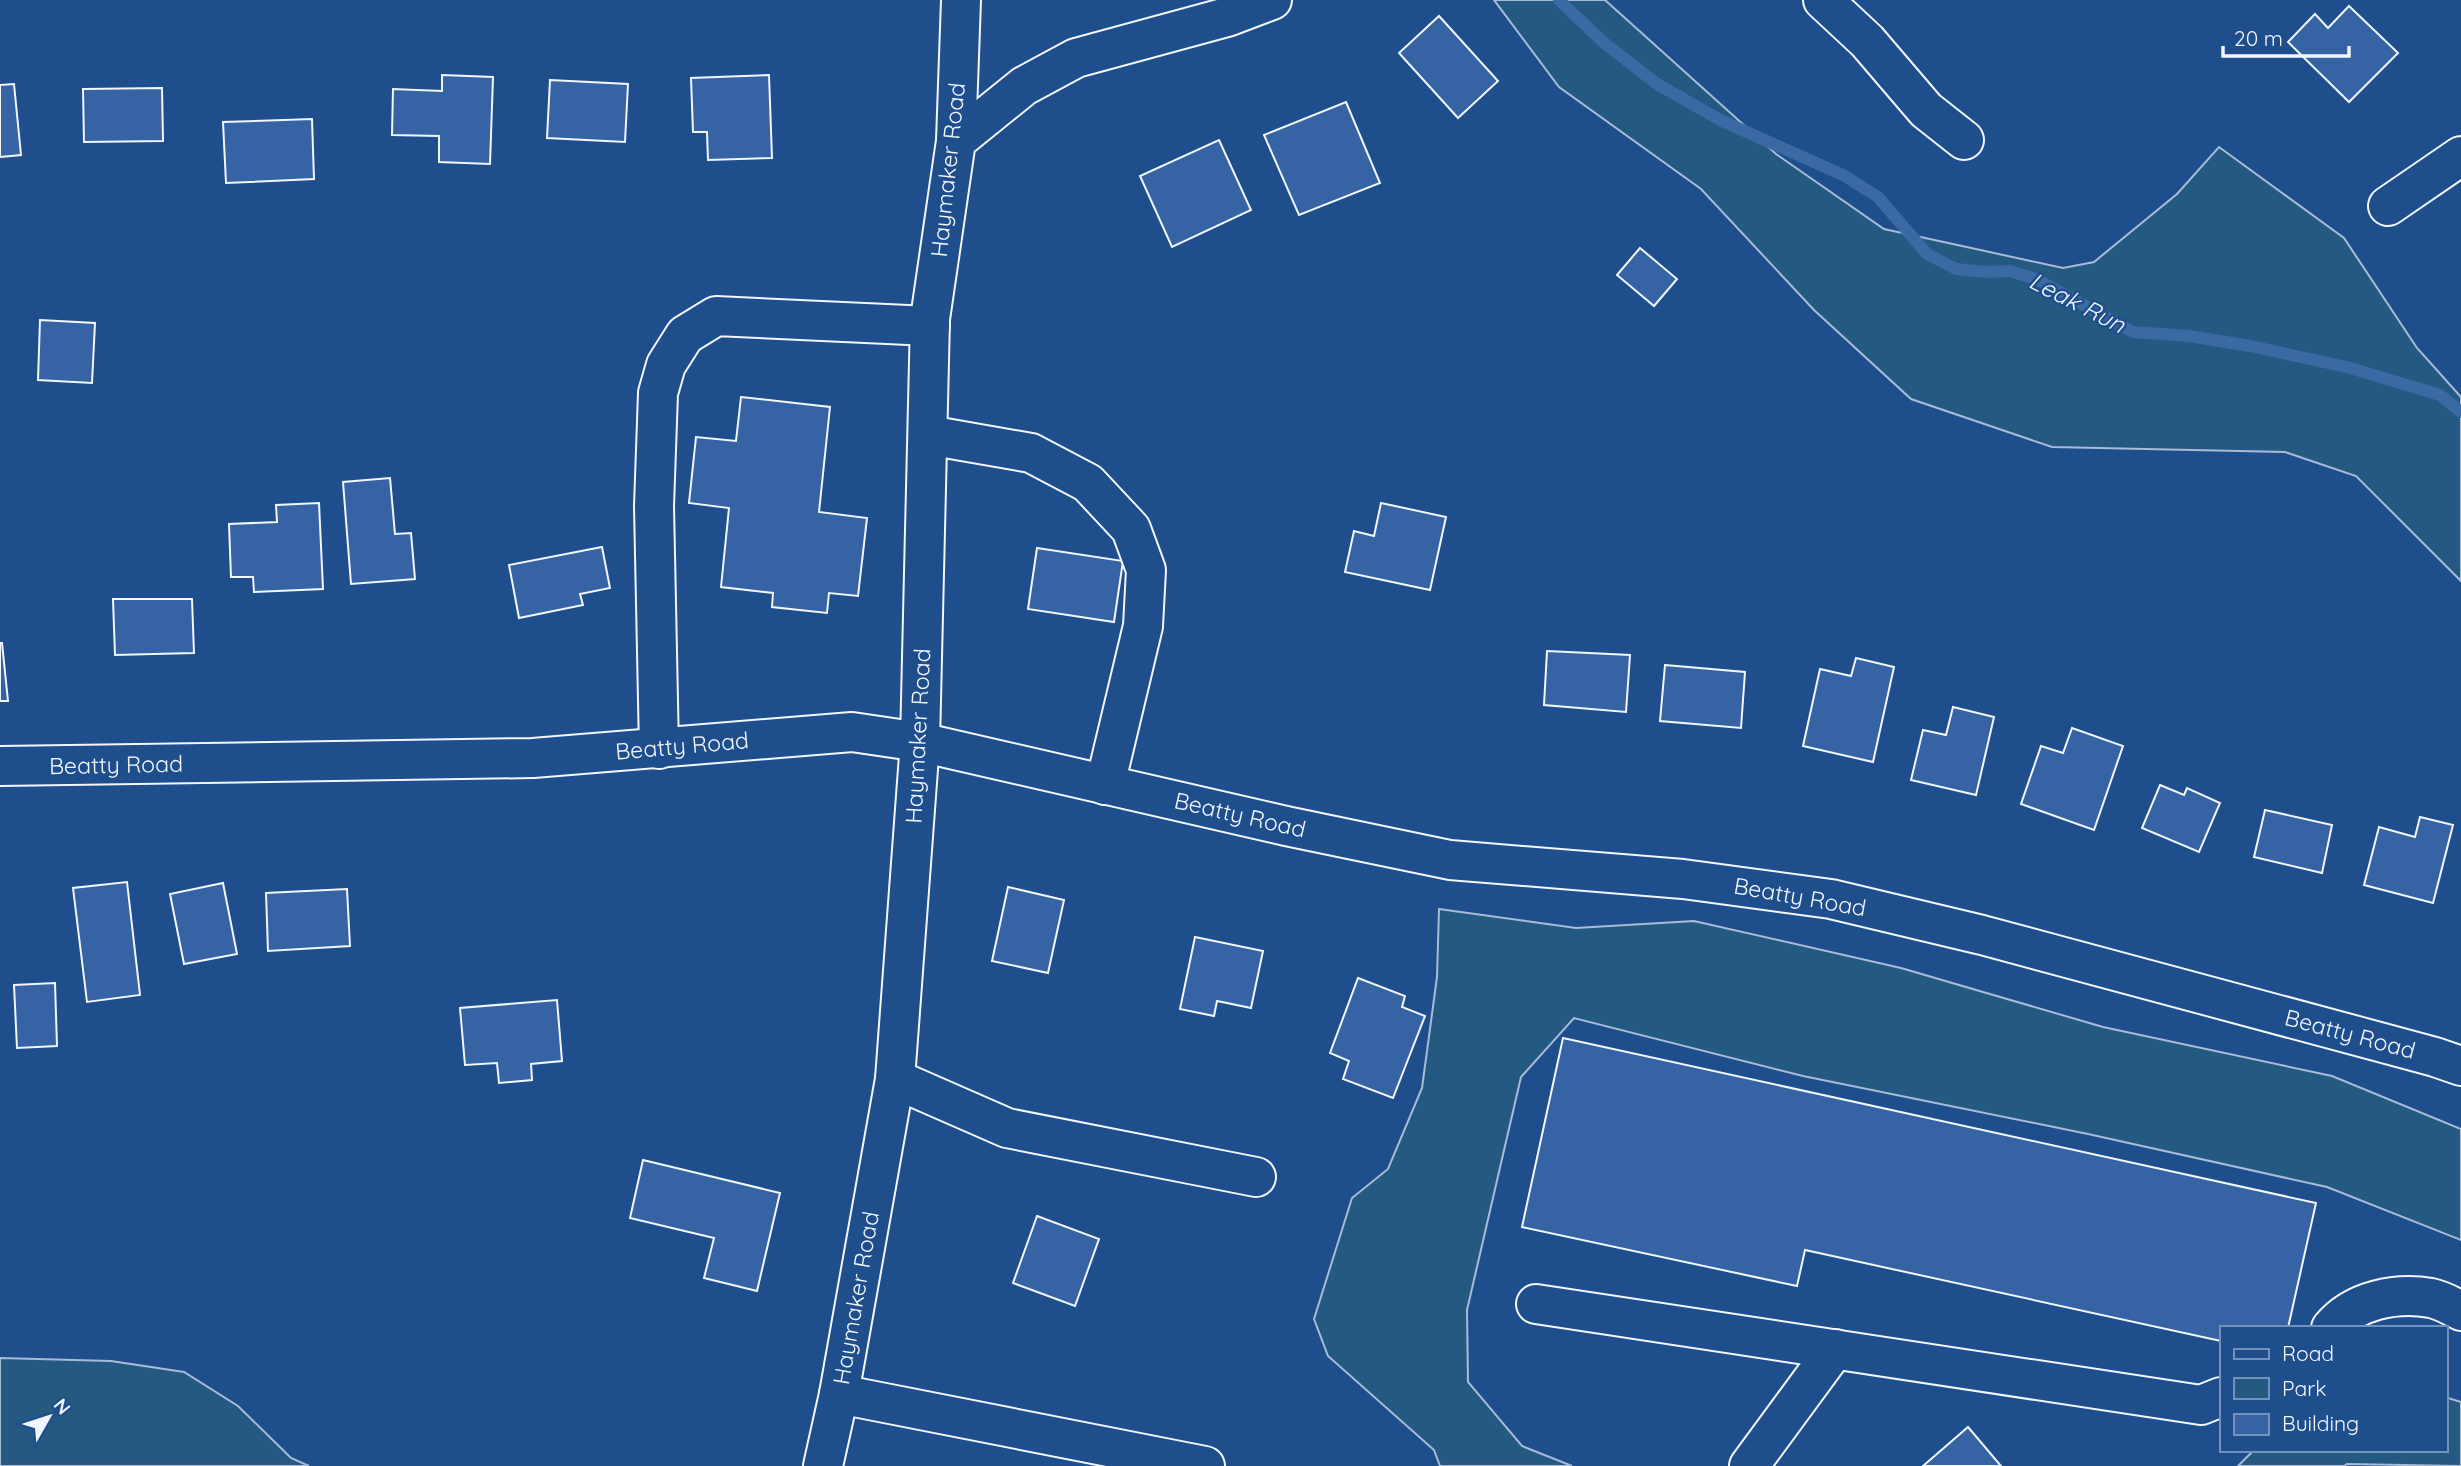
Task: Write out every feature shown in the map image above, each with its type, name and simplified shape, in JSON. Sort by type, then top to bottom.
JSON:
[{"type":"street","name":"Haymaker Road","points":[[823,1466],[839,1394],[895,1079],[920,742],[930,326],[956,141],[961,0]]},
{"type":"street","points":[[956,141],[1024,86],[1076,58],[1227,17],[1272,0]]},
{"type":"street","points":[[1824,0],[1867,41],[1926,110],[1964,140]]},
{"type":"street","points":[[2388,206],[2461,156]]},
{"type":"street","points":[[659,749],[654,506],[658,393],[666,365],[685,335],[716,316],[930,326]]},
{"type":"street","points":[[928,435],[1031,453],[1088,483],[1131,529],[1146,570],[1143,626],[1105,785]]},
{"type":"street","name":"Beatty Road","points":[[0,766],[533,758],[852,732],[920,742],[1450,860],[1683,879],[1831,899],[1982,935],[2435,1056],[2461,1066]]},
{"type":"street","points":[[895,1079],[1007,1128],[1256,1177]]},
{"type":"street","points":[[2332,1326],[2366,1303],[2395,1295],[2434,1298],[2461,1311]]},
{"type":"street","points":[[1536,1304],[2201,1405],[2220,1397]]},
{"type":"street","points":[[1749,1466],[1835,1349]]},
{"type":"street","points":[[839,1394],[1205,1466]]},
{"type":"green space","points":[[1494,0],[1605,0],[1776,154],[1884,229],[2063,268],[2094,262],[2177,194],[2219,147],[2344,238],[2417,348],[2461,397],[2461,581],[2356,476],[2285,452],[2052,447],[1911,399],[1814,310],[1701,189],[1559,87]]},
{"type":"green space","points":[[1439,909],[1576,928],[1694,921],[1901,968],[2103,1027],[2332,1076],[2461,1129],[2461,1240],[2327,1187],[2088,1134],[1803,1076],[1574,1018],[1521,1077],[1467,1310],[1468,1382],[1522,1446],[1572,1466],[1440,1466],[1434,1450],[1328,1356],[1314,1319],[1352,1198],[1388,1169],[1422,1088],[1437,977]]},
{"type":"green space","points":[[0,1358],[111,1361],[184,1372],[238,1406],[291,1458],[309,1466],[0,1466]]},
{"type":"green space","points":[[2447,1398],[2461,1402],[2461,1466],[2238,1466],[2252,1452],[2447,1452]]},
{"type":"building","points":[[2349,6],[2398,53],[2349,102],[2288,42],[2315,14],[2328,28]]},
{"type":"building","points":[[1439,16],[1498,81],[1458,118],[1399,53]]},
{"type":"building","points":[[442,75],[493,77],[490,164],[439,162],[439,136],[392,135],[393,89],[442,91]]},
{"type":"building","points":[[769,75],[772,158],[708,160],[707,132],[693,132],[691,78]]},
{"type":"building","points":[[550,80],[628,84],[625,142],[547,138]]},
{"type":"building","points":[[14,84],[21,155],[0,157],[0,85]]},
{"type":"building","points":[[162,88],[163,141],[84,142],[83,89]]},
{"type":"building","points":[[1346,102],[1380,183],[1299,215],[1264,135]]},
{"type":"building","points":[[312,119],[314,179],[226,183],[223,122]]},
{"type":"building","points":[[1219,140],[1251,210],[1172,247],[1140,176]]},
{"type":"building","points":[[1640,248],[1677,279],[1654,306],[1617,275]]},
{"type":"building","points":[[40,320],[95,323],[92,383],[38,380]]},
{"type":"building","points":[[741,397],[830,407],[819,512],[867,518],[858,596],[829,593],[827,613],[772,607],[773,593],[721,587],[729,508],[689,503],[696,437],[736,441]]},
{"type":"building","points":[[390,478],[395,534],[411,533],[415,579],[351,584],[343,482]]},
{"type":"building","points":[[319,503],[323,589],[254,592],[253,577],[231,577],[229,524],[277,522],[276,505]]},
{"type":"building","points":[[1381,503],[1446,517],[1430,590],[1345,572],[1354,531],[1374,536]]},
{"type":"building","points":[[602,547],[610,588],[580,594],[583,605],[519,618],[509,565]]},
{"type":"building","points":[[1037,548],[1123,561],[1114,622],[1028,609]]},
{"type":"building","points":[[113,599],[192,599],[194,653],[115,655]]},
{"type":"building","points":[[2,643],[8,701],[0,701]]},
{"type":"building","points":[[1547,651],[1630,655],[1626,712],[1544,705]]},
{"type":"building","points":[[1856,658],[1894,667],[1873,762],[1803,746],[1820,669],[1851,676]]},
{"type":"building","points":[[1665,665],[1745,672],[1741,728],[1660,721]]},
{"type":"building","points":[[1953,707],[1994,717],[1976,795],[1911,780],[1923,730],[1946,735]]},
{"type":"building","points":[[2072,728],[2123,746],[2094,830],[2021,804],[2041,746],[2063,753]]},
{"type":"building","points":[[2160,785],[2184,795],[2187,788],[2220,803],[2199,852],[2142,828]]},
{"type":"building","points":[[2265,810],[2332,825],[2322,873],[2254,857]]},
{"type":"building","points":[[2420,817],[2453,825],[2433,903],[2364,885],[2379,827],[2415,837]]},
{"type":"building","points":[[127,882],[140,995],[87,1002],[73,888]]},
{"type":"building","points":[[223,883],[237,954],[184,964],[170,894]]},
{"type":"building","points":[[1008,887],[1064,900],[1048,973],[992,961]]},
{"type":"building","points":[[347,889],[350,946],[268,951],[266,893]]},
{"type":"building","points":[[1195,937],[1263,951],[1251,1008],[1217,1001],[1214,1016],[1180,1009]]},
{"type":"building","points":[[1358,978],[1405,996],[1402,1007],[1425,1016],[1393,1098],[1343,1079],[1349,1061],[1330,1053]]},
{"type":"building","points":[[55,983],[57,1046],[17,1048],[14,985]]},
{"type":"building","points":[[557,1000],[562,1061],[531,1064],[532,1080],[499,1083],[497,1063],[465,1065],[460,1008]]},
{"type":"building","points":[[1563,1038],[2316,1203],[2288,1326],[2220,1326],[2220,1341],[1805,1250],[1797,1286],[1522,1227]]},
{"type":"building","points":[[643,1160],[780,1193],[757,1291],[704,1278],[714,1238],[630,1218]]},
{"type":"building","points":[[1037,1216],[1099,1239],[1075,1306],[1013,1283]]},
{"type":"building","points":[[1968,1427],[2001,1466],[1923,1466]]},
{"type":"waterway","name":"Leak Run","points":[[1559,0],[1603,42],[1657,84],[1722,121],[1843,175],[1878,197],[1927,254],[1956,269],[2010,271],[2036,279],[2133,332],[2189,336],[2347,367],[2440,395],[2461,412]]}]
